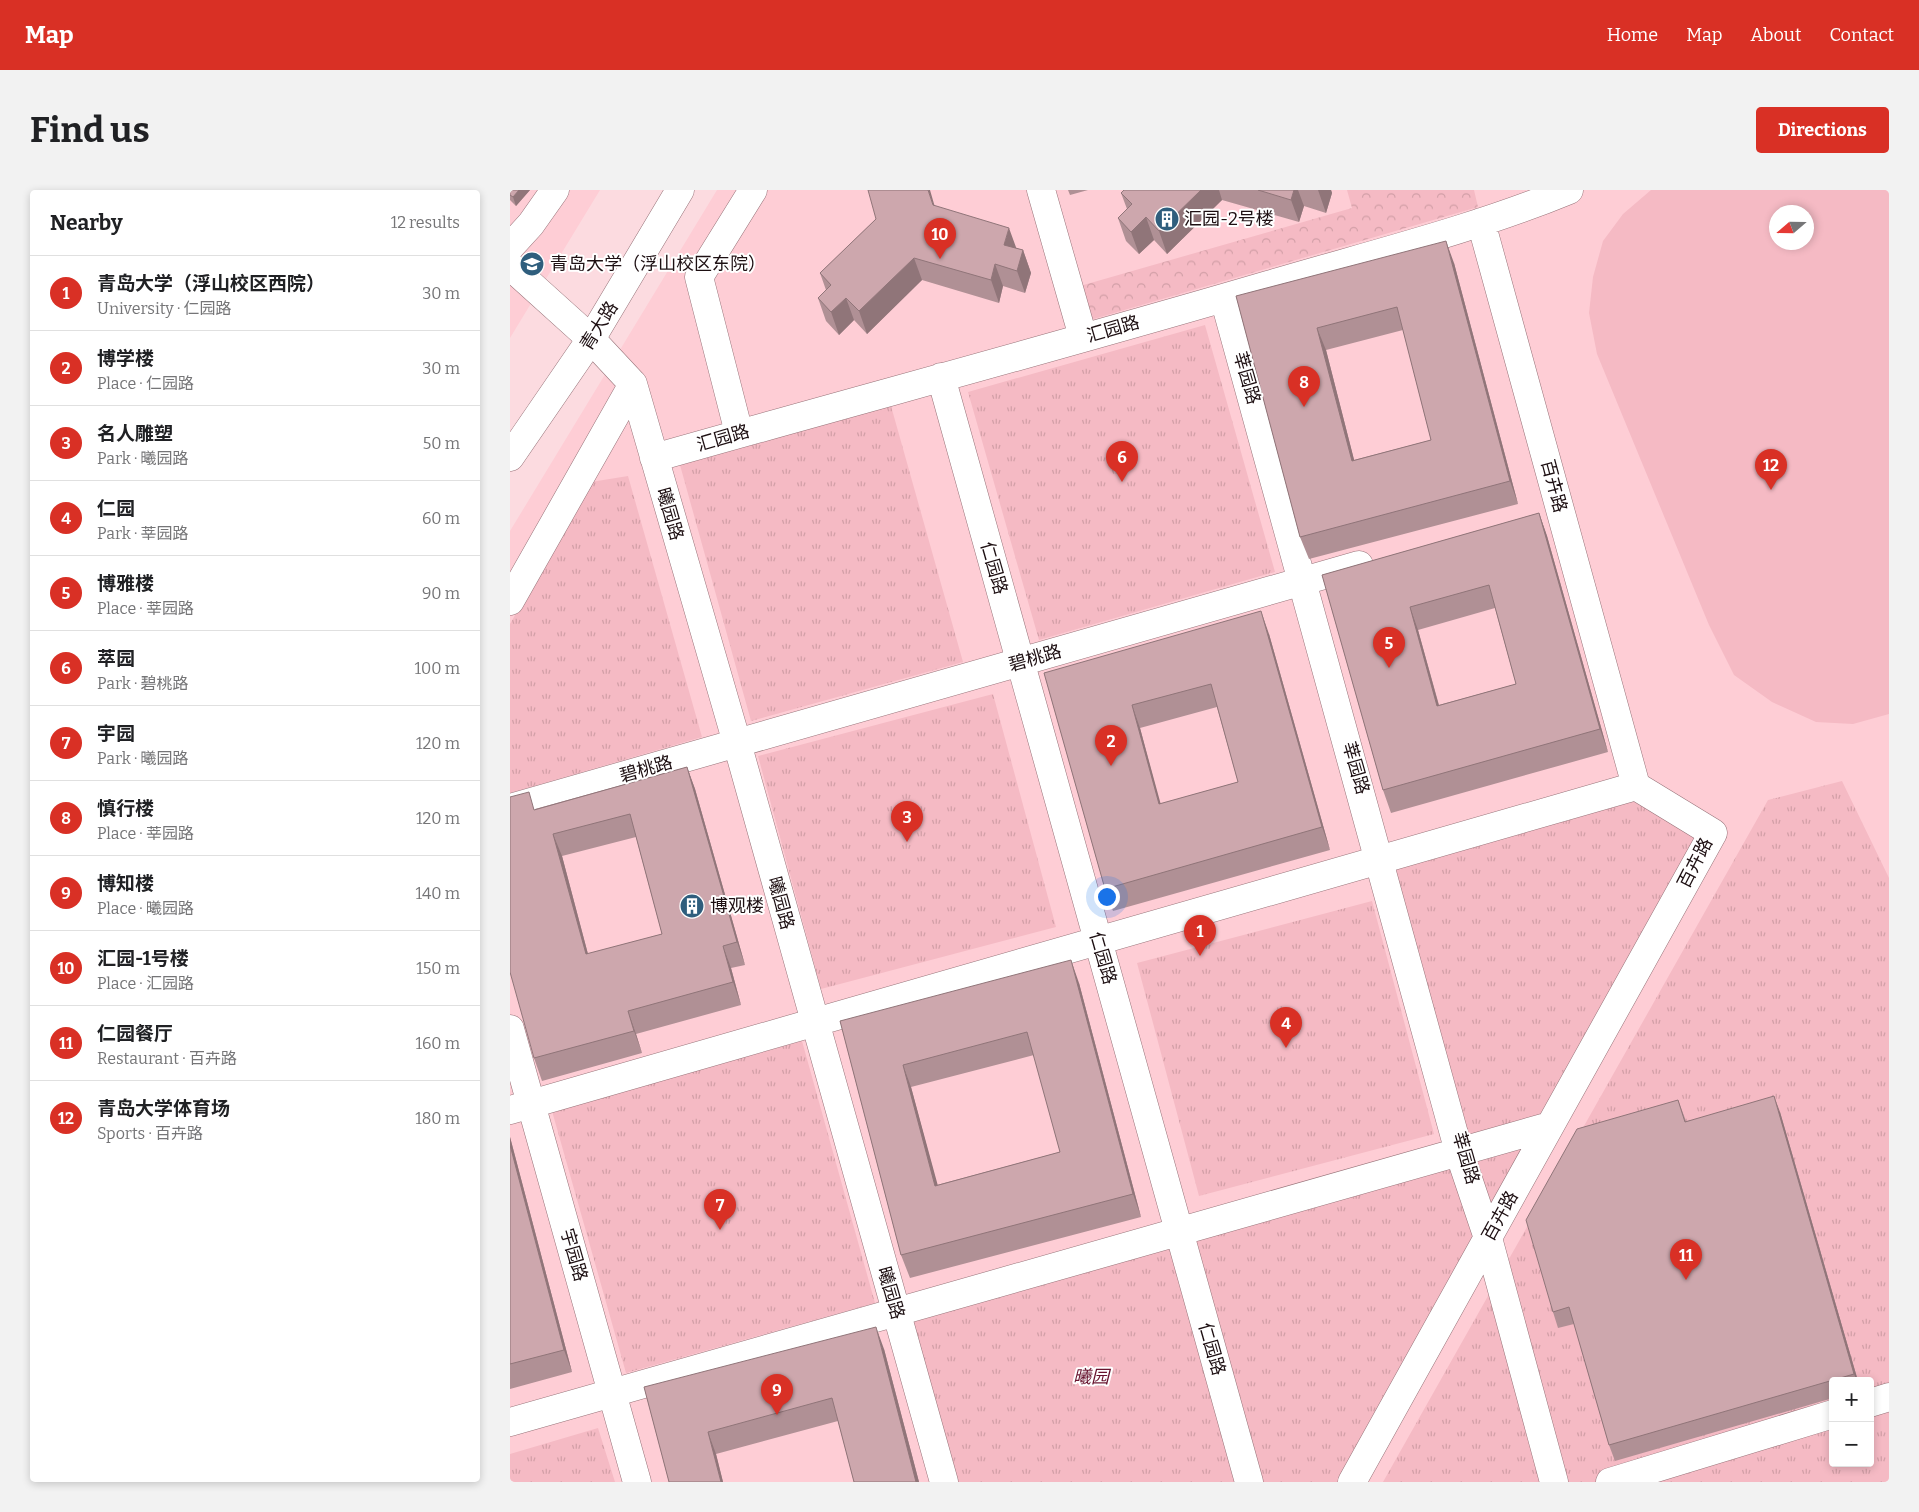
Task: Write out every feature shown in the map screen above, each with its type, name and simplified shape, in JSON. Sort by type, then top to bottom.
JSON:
[{"type":"street","points":[[510,247],[531,224],[555,190]]},
{"type":"street","name":"青大路","points":[[510,457],[592,339],[680,190]]},
{"type":"street","points":[[739,434],[699,277],[753,190]]},
{"type":"street","points":[[1041,190],[1083,337]]},
{"type":"street","name":"汇园路","points":[[654,458],[1224,298],[1481,222],[1531,197],[1570,190]]},
{"type":"street","name":"百卉路","points":[[1352,1482],[1713,833],[1636,786],[1481,222]]},
{"type":"street","name":"曦园路","points":[[510,266],[592,339],[633,384],[737,743],[944,1482]]},
{"type":"street","name":"莘园路","points":[[1224,298],[1462,1151],[1488,1238],[1554,1482]]},
{"type":"street","name":"仁园路","points":[[941,377],[1248,1482]]},
{"type":"street","points":[[510,601],[633,384]]},
{"type":"street","points":[[1532,516],[1560,508]]},
{"type":"street","name":"碧桃路","points":[[510,808],[1380,559]]},
{"type":"street","points":[[521,1107],[1636,786]]},
{"type":"street","name":"宇园路","points":[[510,1029],[521,1107],[612,1393],[637,1482]]},
{"type":"street","points":[[510,1422],[1550,1126]]},
{"type":"street","points":[[1874,1402],[1889,1397]]},
{"type":"street","points":[[1610,1482],[1829,1415]]},
{"type":"shaded area","name":"青岛大学（浮山校区东院）","points":[[510,190],[600,190],[510,338]]},
{"type":"shaded area","points":[[717,190],[1889,190],[1889,1482],[510,1482],[510,531]]},
{"type":"green space","points":[[1347,190],[1474,190],[1478,207],[1090,320],[1080,286],[1352,208]]},
{"type":"green space","points":[[1651,190],[1889,190],[1889,714],[1853,724],[1816,722],[1772,702],[1734,675],[1709,625],[1597,354],[1589,313],[1593,277],[1603,241],[1623,214]]},
{"type":"green space","points":[[1205,325],[1275,572],[1039,640],[968,392]]},
{"type":"green space","points":[[891,406],[963,662],[751,721],[680,465]]},
{"type":"green space","points":[[628,476],[702,737],[510,793],[510,624],[591,482]]},
{"type":"green space","points":[[993,694],[1056,927],[821,989],[758,756]]},
{"type":"green space","points":[[1842,781],[1889,878],[1889,1482],[1383,1482],[1768,800]]},
{"type":"green space","points":[[1636,796],[1705,837],[1541,1116],[1468,1136],[1392,864]]},
{"type":"green space","points":[[1372,901],[1434,1134],[1199,1196],[1137,963]]},
{"type":"green space","points":[[802,1041],[875,1303],[626,1373],[552,1111]]},
{"type":"green space","name":"曦园","points":[[1522,1148],[1337,1482],[954,1482],[908,1318]]},
{"type":"green space","points":[[598,1428],[615,1482],[510,1482],[510,1454]]},
{"type":"building","points":[[510,190],[519,190],[513,197],[510,195]]},
{"type":"building","points":[[868,190],[928,190],[933,205],[1009,228],[1004,245],[1023,250],[1017,271],[995,264],[991,280],[914,258],[859,311],[846,298],[831,312],[818,298],[831,285],[820,273],[876,219]]},
{"type":"building","points":[[1124,190],[1201,190],[1159,231],[1146,217],[1131,232],[1118,218],[1132,204],[1121,193]]},
{"type":"building","points":[[1258,190],[1294,190],[1291,200]]},
{"type":"building","points":[[1446,241],[1510,481],[1300,537],[1236,296]],"holes":[[[1397,307],[1431,440],[1352,461],[1317,328]]]},
{"type":"building","points":[[1539,513],[1600,729],[1383,790],[1322,575]],"holes":[[[1489,585],[1516,684],[1437,706],[1410,607]]]},
{"type":"building","points":[[1261,611],[1322,827],[1105,889],[1044,673]],"holes":[[[1211,684],[1238,782],[1159,804],[1132,705]]]},
{"type":"building","name":"博观楼","points":[[687,767],[737,942],[723,946],[733,982],[628,1011],[634,1031],[534,1058],[510,972],[510,797],[529,792],[534,810]],"holes":[[[630,814],[662,934],[586,954],[553,834]]]},
{"type":"building","points":[[1071,960],[1133,1194],[901,1255],[840,1021]],"holes":[[[1027,1032],[1060,1152],[935,1186],[903,1065]]]},
{"type":"building","points":[[1774,1096],[1854,1374],[1844,1377],[1829,1377],[1829,1381],[1609,1445],[1569,1307],[1553,1312],[1526,1220],[1577,1129],[1678,1100],[1685,1122]]},
{"type":"building","points":[[510,1145],[564,1350],[510,1364]]},
{"type":"building","points":[[876,1327],[916,1482],[854,1482],[832,1398],[708,1432],[721,1482],[669,1482],[644,1387]]},
{"type":"place","name":"汇园-2号楼","points":[[1167,219]]},
{"type":"place","name":"汇园-1号楼","points":[[940,259]]},
{"type":"place","name":"青岛大学（浮山校区东院）","points":[[532,264]]},
{"type":"place","name":"慎行楼","points":[[1304,407]]},
{"type":"place","name":"萃园","points":[[1122,482]]},
{"type":"place","name":"青岛大学体育场","points":[[1771,490]]},
{"type":"place","name":"博雅楼","points":[[1389,668]]},
{"type":"place","name":"博学楼","points":[[1111,766]]},
{"type":"place","name":"名人雕塑","points":[[907,842]]},
{"type":"place","name":"博观楼","points":[[692,906]]},
{"type":"place","name":"青岛大学（浮山校区西院）","points":[[1200,956]]},
{"type":"place","name":"仁园","points":[[1286,1048]]},
{"type":"place","name":"宇园","points":[[720,1230]]},
{"type":"place","name":"仁园餐厅","points":[[1686,1280]]},
{"type":"place","name":"博知楼","points":[[777,1415]]}]
